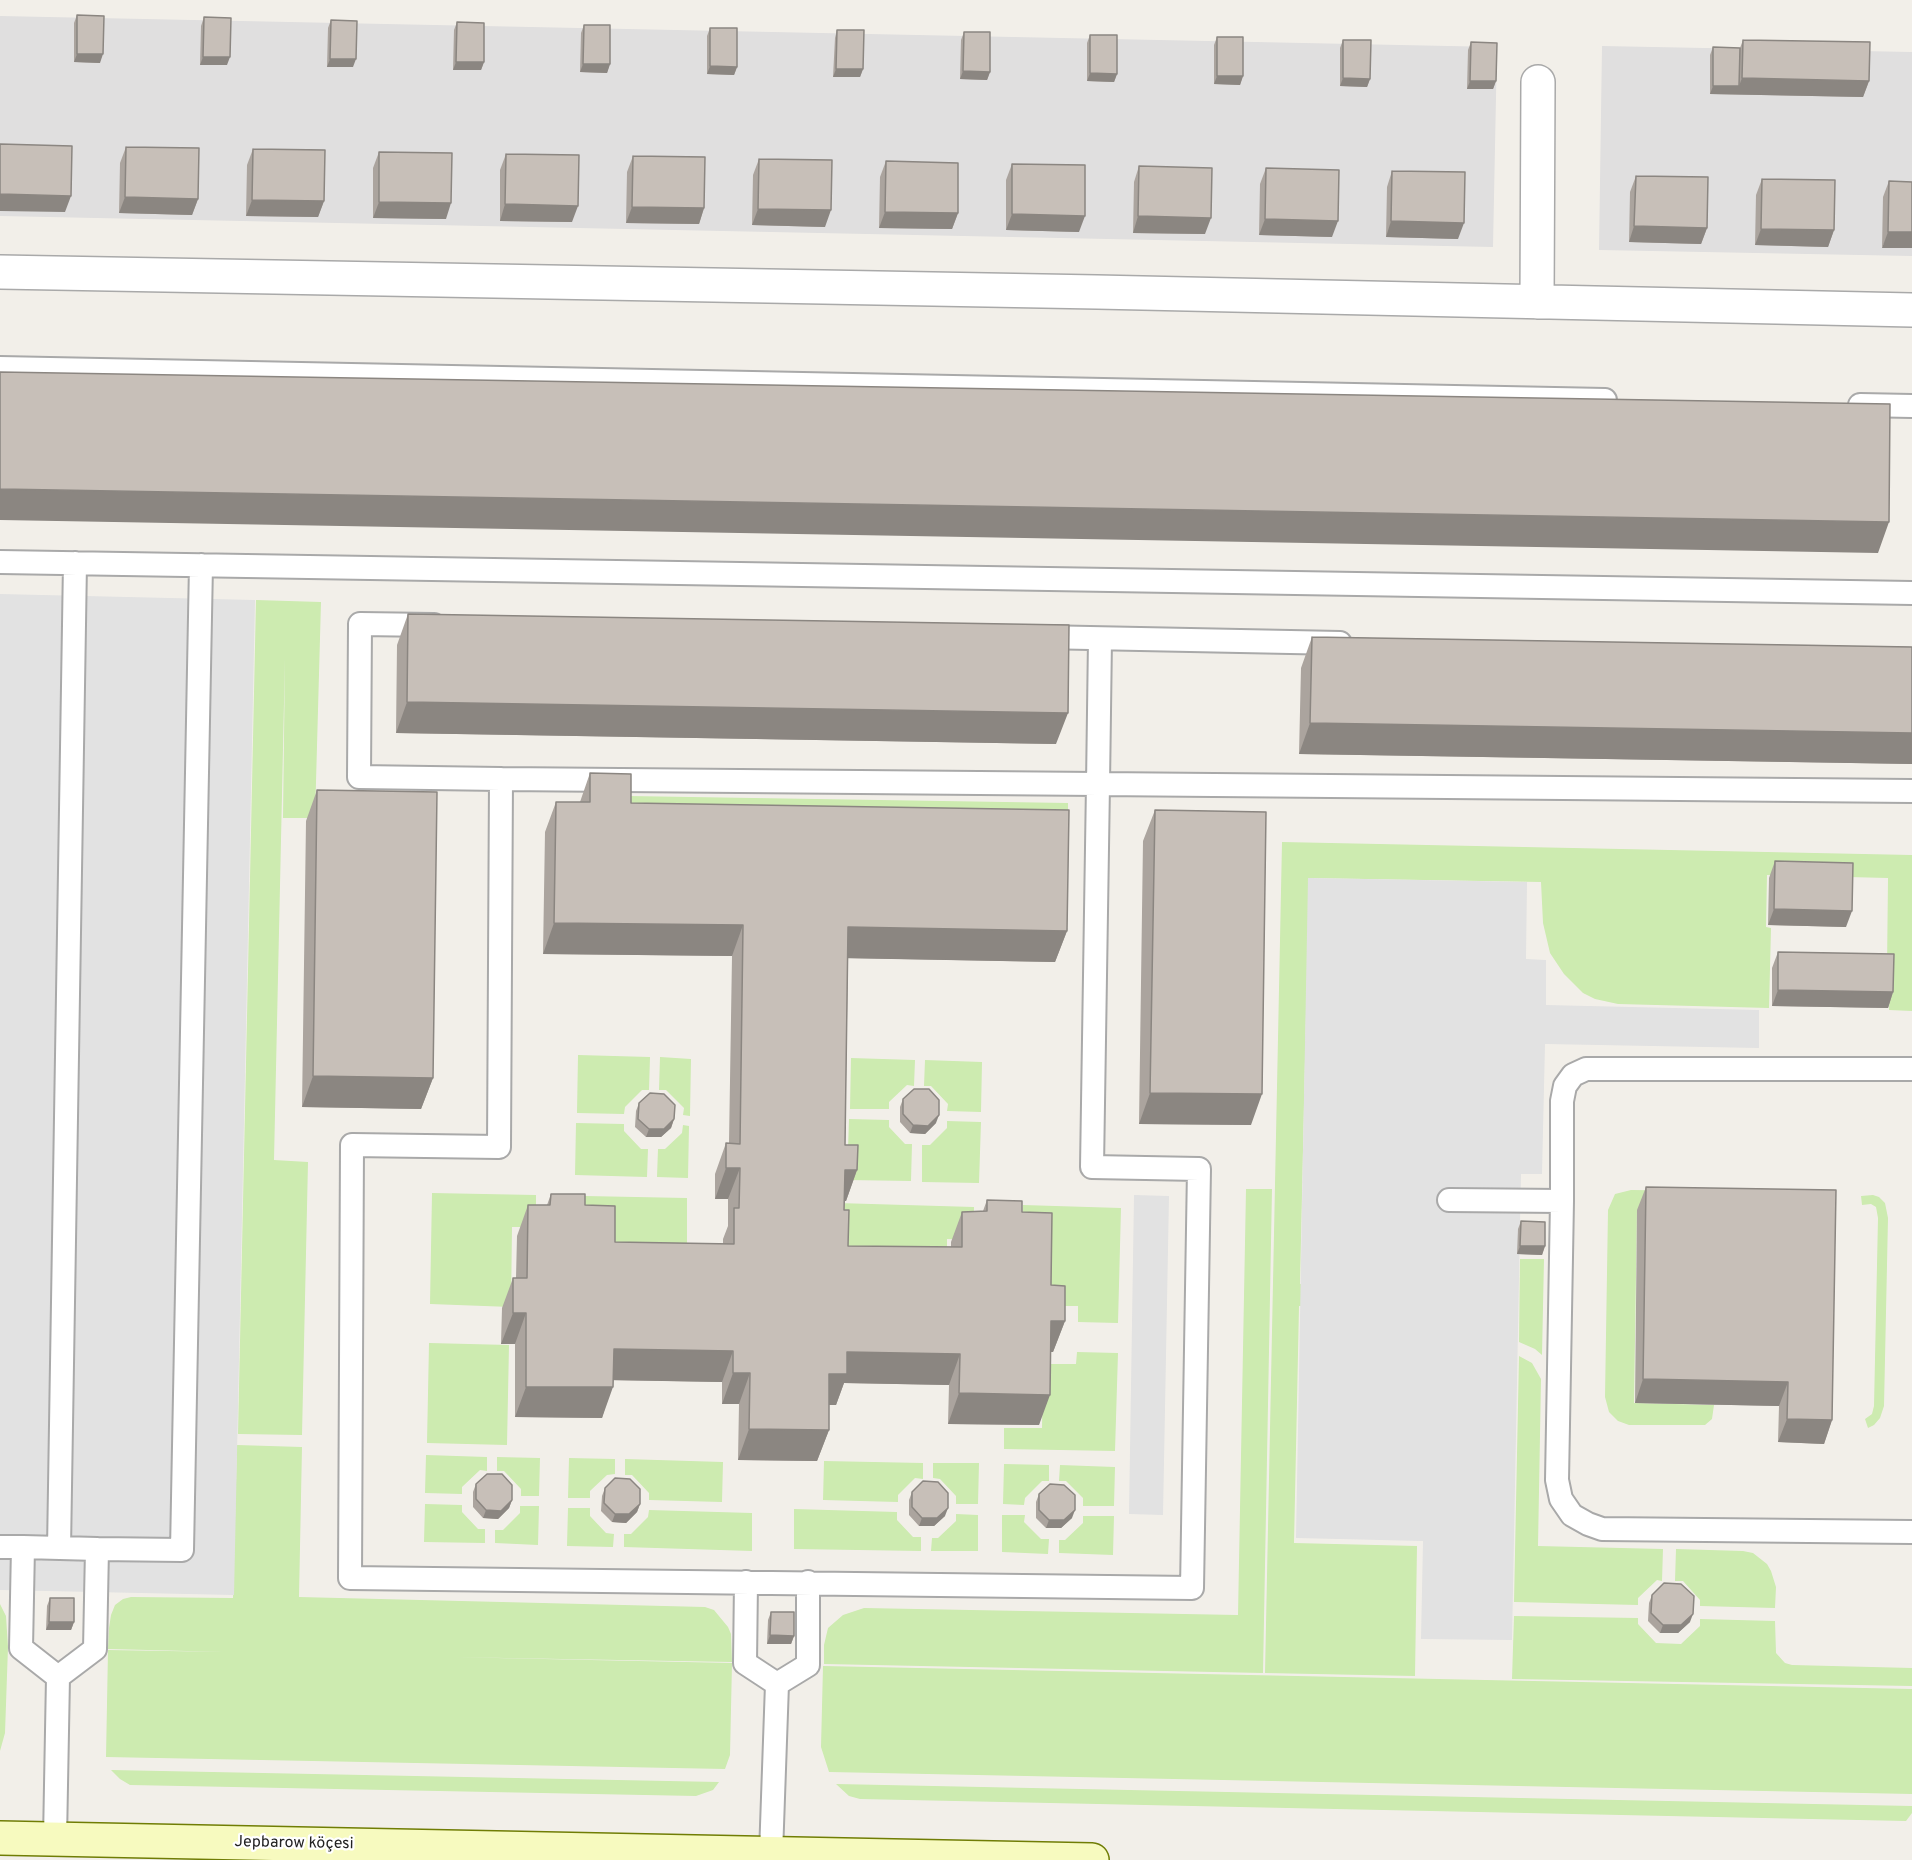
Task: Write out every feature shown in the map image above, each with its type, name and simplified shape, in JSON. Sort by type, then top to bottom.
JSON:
[{"type":"street","points":[[1537,302],[1538,82]]},
{"type":"street","points":[[0,272],[1912,310]]},
{"type":"street","name":"Jepbarow köçesi","points":[[0,1838],[1092,1860]]},
{"type":"lane","points":[[0,368],[1625,400]]},
{"type":"lane","points":[[1840,404],[1912,406]]},
{"type":"lane","points":[[0,562],[1912,593]]},
{"type":"lane","points":[[59,1548],[75,563]]},
{"type":"lane","points":[[0,1547],[182,1550],[201,565]]},
{"type":"lane","points":[[455,626],[360,624],[359,777],[1912,791]]},
{"type":"lane","points":[[1017,637],[1363,644]]},
{"type":"lane","points":[[501,779],[499,1147],[352,1145],[350,1578],[1192,1588],[1199,1169],[1092,1167],[1100,639]]},
{"type":"lane","points":[[1912,1069],[1586,1069],[1573,1075],[1565,1086],[1562,1101],[1557,1480],[1561,1499],[1572,1515],[1602,1529],[1912,1532]]},
{"type":"lane","points":[[1449,1200],[1562,1201]]},
{"type":"lane","points":[[23,1547],[21,1648],[58,1677]]},
{"type":"lane","points":[[58,1677],[95,1649],[97,1549]]},
{"type":"lane","points":[[746,1582],[745,1663],[777,1684]]},
{"type":"lane","points":[[777,1684],[808,1665],[808,1582]]},
{"type":"lane","points":[[56,1839],[58,1677]]},
{"type":"lane","points":[[771,1854],[777,1684]]},
{"type":"shaded area","points":[[0,16],[1497,47],[1493,247],[0,216]]},
{"type":"shaded area","points":[[1602,46],[1912,52],[1912,256],[1599,250]]},
{"type":"shaded area","points":[[0,594],[255,600],[234,1595],[0,1590]]},
{"type":"shaded area","points":[[1308,878],[1527,882],[1526,959],[1546,960],[1546,1005],[1759,1010],[1759,1048],[1545,1044],[1542,1174],[1521,1174],[1512,1640],[1421,1639],[1423,1541],[1296,1538]]},
{"type":"shaded area","points":[[1134,1195],[1169,1196],[1163,1515],[1129,1514]]},
{"type":"green space","points":[[256,600],[321,602],[315,818],[283,818],[285,657],[274,1160],[308,1162],[302,1435],[238,1434]]},
{"type":"green space","points":[[628,796],[1068,803],[1068,832],[627,825]]},
{"type":"green space","points":[[1282,842],[1912,855],[1912,1011],[1889,1010],[1888,878],[1767,875],[1766,927],[1771,928],[1769,1008],[1618,1004],[1595,999],[1583,993],[1564,974],[1550,953],[1543,923],[1541,882],[1309,878],[1300,1284],[1396,1286],[1396,1307],[1299,1306],[1294,1543],[1417,1546],[1415,1676],[1265,1673]]},
{"type":"green space","points":[[578,1055],[650,1057],[649,1090],[642,1090],[625,1107],[624,1114],[577,1113]]},
{"type":"green space","points":[[660,1057],[691,1059],[690,1116],[683,1115],[684,1108],[666,1090],[659,1090]]},
{"type":"green space","points":[[851,1058],[915,1060],[914,1086],[907,1085],[889,1102],[889,1109],[850,1109]]},
{"type":"green space","points":[[925,1060],[982,1062],[981,1112],[947,1111],[948,1104],[931,1086],[924,1086]]},
{"type":"green space","points":[[849,1119],[889,1120],[889,1127],[905,1144],[912,1144],[911,1181],[847,1180]]},
{"type":"green space","points":[[947,1121],[981,1122],[979,1183],[922,1182],[922,1145],[930,1145],[947,1128]]},
{"type":"green space","points":[[576,1123],[624,1124],[624,1131],[641,1149],[648,1149],[647,1177],[575,1175]]},
{"type":"green space","points":[[683,1125],[689,1126],[688,1178],[657,1177],[658,1149],[665,1149],[682,1133]]},
{"type":"green space","points":[[1246,1189],[1272,1189],[1263,1673],[824,1664],[824,1645],[828,1628],[843,1615],[864,1608],[1238,1615]]},
{"type":"green space","points":[[1631,1190],[1708,1191],[1719,1211],[1637,1210],[1634,1403],[1714,1405],[1712,1419],[1705,1425],[1629,1425],[1618,1421],[1609,1412],[1605,1397],[1608,1210],[1615,1194]]},
{"type":"green space","points":[[432,1193],[536,1195],[536,1227],[512,1227],[511,1307],[430,1304]]},
{"type":"green space","points":[[1873,1195],[1885,1203],[1888,1218],[1884,1406],[1880,1418],[1868,1428],[1865,1419],[1872,1414],[1874,1406],[1878,1218],[1876,1207],[1871,1204],[1862,1205],[1861,1196]]},
{"type":"green space","points":[[585,1196],[687,1198],[687,1250],[614,1250],[585,1228]]},
{"type":"green space","points":[[837,1203],[974,1207],[973,1240],[947,1239],[947,1265],[839,1263]]},
{"type":"green space","points":[[1023,1205],[1121,1208],[1118,1323],[1078,1322],[1078,1306],[1045,1306],[1022,1239]]},
{"type":"green space","points":[[1520,1259],[1544,1259],[1542,1355],[1519,1342]]},
{"type":"green space","points":[[429,1343],[509,1345],[507,1445],[427,1443]]},
{"type":"green space","points":[[1077,1352],[1118,1353],[1115,1451],[1004,1449],[1004,1428],[1042,1428],[1043,1364],[1076,1364]]},
{"type":"green space","points":[[1519,1356],[1532,1363],[1541,1379],[1538,1546],[1663,1549],[1662,1581],[1657,1580],[1638,1598],[1638,1605],[1514,1602]]},
{"type":"green space","points":[[237,1445],[302,1447],[299,1597],[705,1607],[714,1610],[731,1634],[732,1662],[449,1657],[732,1663],[730,1755],[725,1769],[106,1757],[108,1650],[227,1652],[108,1649],[111,1615],[115,1605],[123,1599],[131,1597],[233,1598]]},
{"type":"green space","points":[[426,1455],[487,1457],[487,1471],[480,1470],[462,1487],[462,1494],[425,1493]]},
{"type":"green space","points":[[497,1457],[540,1458],[539,1496],[521,1496],[521,1489],[504,1471],[497,1471]]},
{"type":"green space","points":[[569,1458],[615,1459],[615,1474],[607,1475],[590,1491],[590,1498],[568,1498]]},
{"type":"green space","points":[[625,1459],[723,1462],[722,1502],[649,1500],[649,1493],[632,1475],[625,1475]]},
{"type":"green space","points":[[824,1461],[923,1463],[923,1479],[915,1478],[898,1495],[898,1502],[823,1500]]},
{"type":"green space","points":[[933,1463],[979,1463],[978,1504],[956,1504],[956,1496],[940,1479],[933,1478]]},
{"type":"green space","points":[[1004,1464],[1049,1465],[1049,1481],[1042,1481],[1025,1498],[1024,1505],[1003,1504]]},
{"type":"green space","points":[[1060,1465],[1115,1467],[1114,1506],[1083,1506],[1083,1498],[1066,1481],[1059,1481]]},
{"type":"green space","points":[[425,1504],[462,1505],[462,1512],[478,1529],[485,1529],[485,1543],[424,1542]]},
{"type":"green space","points":[[520,1506],[539,1506],[538,1545],[495,1543],[495,1530],[503,1530],[520,1513]]},
{"type":"green space","points":[[568,1508],[590,1508],[590,1516],[606,1533],[614,1534],[613,1547],[567,1546]]},
{"type":"green space","points":[[794,1509],[897,1512],[897,1520],[913,1537],[921,1537],[921,1551],[794,1549]]},
{"type":"green space","points":[[649,1510],[752,1513],[752,1551],[624,1547],[624,1534],[631,1534],[648,1517]]},
{"type":"green space","points":[[956,1514],[978,1515],[978,1551],[931,1551],[932,1538],[938,1538],[956,1521]]},
{"type":"green space","points":[[1002,1515],[1025,1515],[1024,1522],[1041,1539],[1049,1539],[1048,1554],[1002,1552]]},
{"type":"green space","points":[[1083,1516],[1114,1516],[1113,1555],[1059,1553],[1059,1540],[1065,1540],[1083,1523]]},
{"type":"green space","points":[[1676,1549],[1753,1553],[1767,1564],[1771,1571],[1776,1587],[1775,1608],[1700,1606],[1700,1600],[1683,1581],[1675,1581]]},
{"type":"green space","points":[[0,1604],[6,1616],[8,1647],[5,1733],[0,1751]]},
{"type":"green space","points":[[1514,1616],[1638,1618],[1638,1624],[1656,1643],[1681,1644],[1700,1626],[1700,1619],[1775,1621],[1776,1653],[1785,1663],[1912,1668],[1912,1686],[1512,1679]]},
{"type":"green space","points":[[823,1666],[1912,1689],[1912,1794],[829,1772],[821,1747]]},
{"type":"green space","points":[[111,1770],[719,1782],[713,1790],[696,1796],[130,1785]]},
{"type":"green space","points":[[836,1784],[1912,1806],[1912,1813],[1906,1821],[860,1799],[849,1796]]},
{"type":"building","points":[[77,15],[104,16],[103,54],[77,54]]},
{"type":"building","points":[[204,17],[231,18],[230,57],[203,57]]},
{"type":"building","points":[[331,20],[357,21],[356,59],[330,59]]},
{"type":"building","points":[[457,22],[484,23],[484,62],[456,62]]},
{"type":"building","points":[[584,25],[610,25],[610,64],[583,64]]},
{"type":"building","points":[[710,28],[737,28],[737,67],[710,66]]},
{"type":"building","points":[[837,30],[864,30],[863,69],[836,69]]},
{"type":"building","points":[[964,32],[990,32],[990,72],[963,71]]},
{"type":"building","points":[[1090,35],[1117,35],[1117,74],[1090,73]]},
{"type":"building","points":[[1217,37],[1243,37],[1243,76],[1217,76]]},
{"type":"building","points":[[1343,40],[1371,40],[1370,79],[1343,78]]},
{"type":"building","points":[[1743,40],[1870,42],[1869,81],[1742,78]]},
{"type":"building","points":[[1471,42],[1497,43],[1496,81],[1470,81]]},
{"type":"building","points":[[1713,47],[1740,48],[1739,86],[1713,86]]},
{"type":"building","points":[[0,144],[72,146],[71,196],[0,194]]},
{"type":"building","points":[[126,147],[199,148],[198,199],[125,197]]},
{"type":"building","points":[[253,149],[325,150],[324,201],[252,200]]},
{"type":"building","points":[[379,152],[452,153],[451,203],[379,202]]},
{"type":"building","points":[[506,154],[579,155],[578,206],[505,204]]},
{"type":"building","points":[[633,156],[705,157],[704,208],[632,207]]},
{"type":"building","points":[[759,159],[832,160],[831,210],[758,209]]},
{"type":"building","points":[[886,161],[958,163],[958,213],[885,212]]},
{"type":"building","points":[[1012,164],[1085,165],[1085,216],[1012,214]]},
{"type":"building","points":[[1139,166],[1212,168],[1211,218],[1138,216]]},
{"type":"building","points":[[1266,168],[1339,170],[1338,221],[1265,219]]},
{"type":"building","points":[[1392,171],[1465,172],[1464,223],[1391,221]]},
{"type":"building","points":[[1636,176],[1708,177],[1707,228],[1634,226]]},
{"type":"building","points":[[1762,179],[1835,180],[1834,230],[1761,229]]},
{"type":"building","points":[[1889,181],[1912,182],[1912,232],[1888,232]]},
{"type":"building","points":[[0,372],[1890,404],[1889,522],[0,489]]},
{"type":"building","points":[[408,614],[1069,625],[1068,713],[407,702]]},
{"type":"building","points":[[1312,637],[1912,647],[1912,733],[1310,723]]},
{"type":"building","points":[[590,773],[631,774],[631,803],[1069,810],[1067,931],[848,927],[845,1145],[858,1145],[857,1170],[845,1170],[844,1210],[849,1210],[848,1246],[962,1247],[962,1212],[987,1211],[987,1200],[1022,1201],[1022,1212],[1052,1213],[1051,1285],[1065,1286],[1065,1321],[1051,1321],[1050,1395],[959,1393],[960,1354],[847,1352],[847,1374],[829,1374],[829,1430],[749,1429],[750,1373],[733,1373],[733,1351],[614,1349],[613,1387],[526,1387],[526,1313],[513,1313],[513,1278],[527,1278],[528,1205],[550,1205],[551,1194],[585,1194],[585,1205],[615,1206],[615,1242],[734,1244],[734,1208],[739,1208],[740,1168],[726,1168],[726,1143],[740,1144],[743,925],[554,923],[556,802],[590,802]]},
{"type":"building","points":[[317,790],[437,792],[433,1078],[313,1076]]},
{"type":"building","points":[[1155,810],[1266,812],[1262,1094],[1150,1093]]},
{"type":"building","points":[[1775,861],[1853,863],[1852,911],[1774,909]]},
{"type":"building","points":[[1778,952],[1894,954],[1893,992],[1778,990]]},
{"type":"building","points":[[914,1089],[929,1089],[939,1100],[939,1115],[928,1126],[913,1125],[903,1114],[903,1099]]},
{"type":"building","points":[[650,1093],[664,1094],[675,1105],[674,1119],[664,1129],[649,1129],[638,1119],[639,1103]]},
{"type":"building","points":[[1646,1187],[1836,1190],[1832,1420],[1787,1419],[1788,1382],[1643,1379]]},
{"type":"building","points":[[1521,1221],[1545,1222],[1545,1246],[1520,1246]]},
{"type":"building","points":[[487,1474],[502,1474],[512,1485],[512,1500],[501,1511],[486,1510],[476,1499],[476,1484]]},
{"type":"building","points":[[615,1478],[630,1479],[640,1489],[640,1504],[629,1514],[615,1514],[604,1503],[605,1488]]},
{"type":"building","points":[[923,1481],[938,1482],[948,1493],[948,1508],[937,1518],[922,1518],[912,1507],[912,1492]]},
{"type":"building","points":[[1050,1484],[1064,1485],[1075,1495],[1075,1510],[1064,1520],[1049,1520],[1039,1510],[1039,1494]]},
{"type":"building","points":[[1664,1583],[1681,1584],[1694,1596],[1693,1614],[1681,1625],[1663,1625],[1651,1613],[1652,1595]]},
{"type":"building","points":[[50,1598],[74,1598],[74,1622],[49,1622]]},
{"type":"building","points":[[771,1612],[794,1612],[794,1636],[770,1635]]}]
